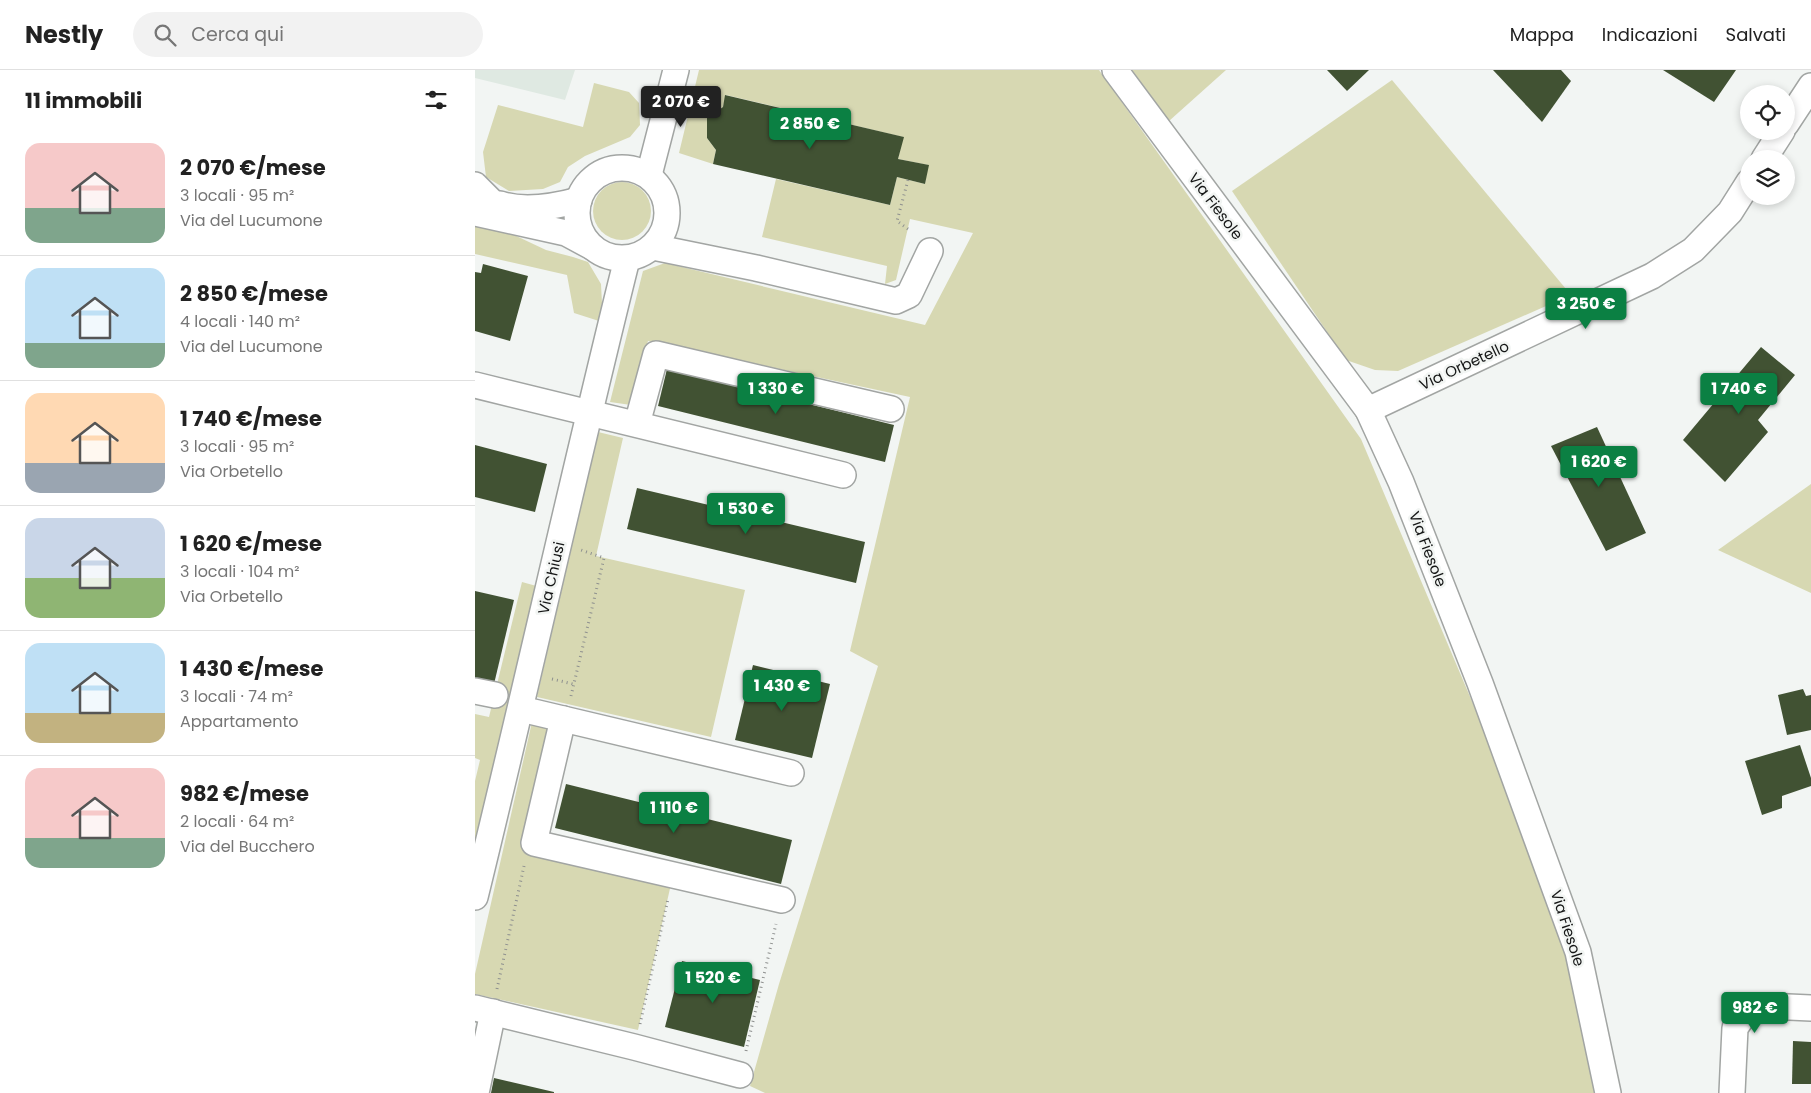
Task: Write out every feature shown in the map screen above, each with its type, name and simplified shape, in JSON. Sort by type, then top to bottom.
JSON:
[{"type":"street","points":[[649,175],[676,70]]},
{"type":"street","name":"Via Fiesole","points":[[1115,70],[1368,410],[1401,482],[1481,683],[1578,952],[1608,1093]]},
{"type":"street","points":[[1795,110],[1811,86]]},
{"type":"street","points":[[479,199],[566,233],[592,248],[603,254],[614,258],[627,259],[641,255],[653,247],[667,224],[668,210],[665,197],[659,185],[649,175],[635,169],[607,170],[595,177],[585,187],[579,200],[578,226],[592,248]]},
{"type":"street","name":"Via Orbetello","points":[[1368,410],[1652,276],[1693,250],[1729,212],[1740,196]]},
{"type":"street","points":[[479,199],[503,205],[535,208],[561,205],[579,200]]},
{"type":"street","points":[[653,247],[756,268],[895,301],[909,295],[930,251]]},
{"type":"street","name":"Via Chiusi","points":[[475,897],[627,259]]},
{"type":"street","points":[[637,424],[656,354],[891,409]]},
{"type":"street","points":[[475,385],[843,475]]},
{"type":"street","points":[[521,709],[791,773]]},
{"type":"street","points":[[563,719],[534,843],[782,900]]},
{"type":"street","points":[[1733,1093],[1735,1028],[1748,1009],[1767,1006],[1811,1008]]},
{"type":"street","points":[[476,1093],[484,1010],[740,1075]]},
{"type":"path","points":[[907,180],[897,221],[907,229]]},
{"type":"path","points":[[563,719],[569,704],[604,558]]},
{"type":"path","points":[[484,1010],[495,998],[525,862]]},
{"type":"path","points":[[635,1047],[669,894]]},
{"type":"path","points":[[740,1075],[782,900]]},
{"type":"shaded area","points":[[475,70],[575,70],[565,100],[475,78]]},
{"type":"green space","points":[[699,70],[1099,70],[1361,439],[1578,952],[1598,1093],[765,1093],[750,1086],[779,984],[878,666],[850,651],[910,397],[648,341],[631,405],[610,402],[643,271],[665,263],[925,325],[973,233],[910,219],[896,280],[885,284],[887,266],[762,237],[776,179],[890,205],[897,177],[925,184],[928,165],[898,159],[903,137],[726,95],[723,107],[707,119],[707,138],[716,150],[713,164],[679,153]]},
{"type":"green space","points":[[1132,70],[1226,70],[1169,121]]},
{"type":"green space","points":[[1392,80],[1571,295],[1398,371],[1375,370],[1346,360],[1232,191]]},
{"type":"green space","points":[[594,83],[629,92],[639,103],[640,125],[630,137],[585,156],[568,167],[560,182],[543,189],[509,191],[486,177],[483,152],[498,105],[583,127]]},
{"type":"green space","points":[[622,182],[638,187],[646,195],[651,211],[646,227],[638,235],[622,240],[606,235],[598,227],[593,211],[598,195],[606,187]]},
{"type":"green space","points":[[475,224],[512,234],[546,250],[588,262],[601,284],[602,303],[599,321],[574,313],[567,275],[475,254]]},
{"type":"green space","points":[[598,432],[623,438],[596,556],[745,590],[711,737],[537,697]]},
{"type":"green space","points":[[1811,484],[1811,593],[1718,550]]},
{"type":"green space","points":[[522,582],[540,587],[477,841],[475,840],[475,781],[480,760],[475,758],[475,714],[489,717]]},
{"type":"green space","points":[[532,722],[556,727],[528,852],[671,884],[638,1030],[475,994],[475,974]]},
{"type":"building","points":[[1327,70],[1369,70],[1347,91]]},
{"type":"building","points":[[1493,70],[1561,70],[1571,81],[1542,122]]},
{"type":"building","points":[[1663,70],[1736,70],[1714,102]]},
{"type":"building","points":[[725,95],[904,137],[898,159],[929,165],[925,184],[897,177],[890,205],[713,164],[716,150],[707,138],[707,118],[723,107]]},
{"type":"building","points":[[483,264],[528,276],[510,341],[475,331],[475,272],[481,273]]},
{"type":"building","points":[[1761,347],[1795,375],[1758,420],[1768,432],[1725,482],[1683,440]]},
{"type":"building","points":[[667,369],[894,425],[885,462],[658,406]]},
{"type":"building","points":[[1597,427],[1646,533],[1606,551],[1551,446]]},
{"type":"building","points":[[475,445],[547,464],[535,512],[475,497]]},
{"type":"building","points":[[637,488],[865,542],[856,583],[627,529]]},
{"type":"building","points":[[475,591],[514,600],[494,684],[475,679]]},
{"type":"building","points":[[753,665],[830,684],[812,758],[735,740]]},
{"type":"building","points":[[1803,689],[1806,696],[1811,695],[1811,730],[1787,735],[1778,695]]},
{"type":"building","points":[[1800,745],[1811,778],[1811,786],[1782,796],[1782,808],[1762,815],[1745,761]]},
{"type":"building","points":[[566,784],[792,840],[781,884],[555,828]]},
{"type":"building","points":[[682,961],[760,980],[744,1047],[665,1027]]},
{"type":"building","points":[[1793,1041],[1811,1042],[1811,1084],[1792,1084]]},
{"type":"building","points":[[494,1078],[554,1092],[554,1093],[491,1093]]}]
